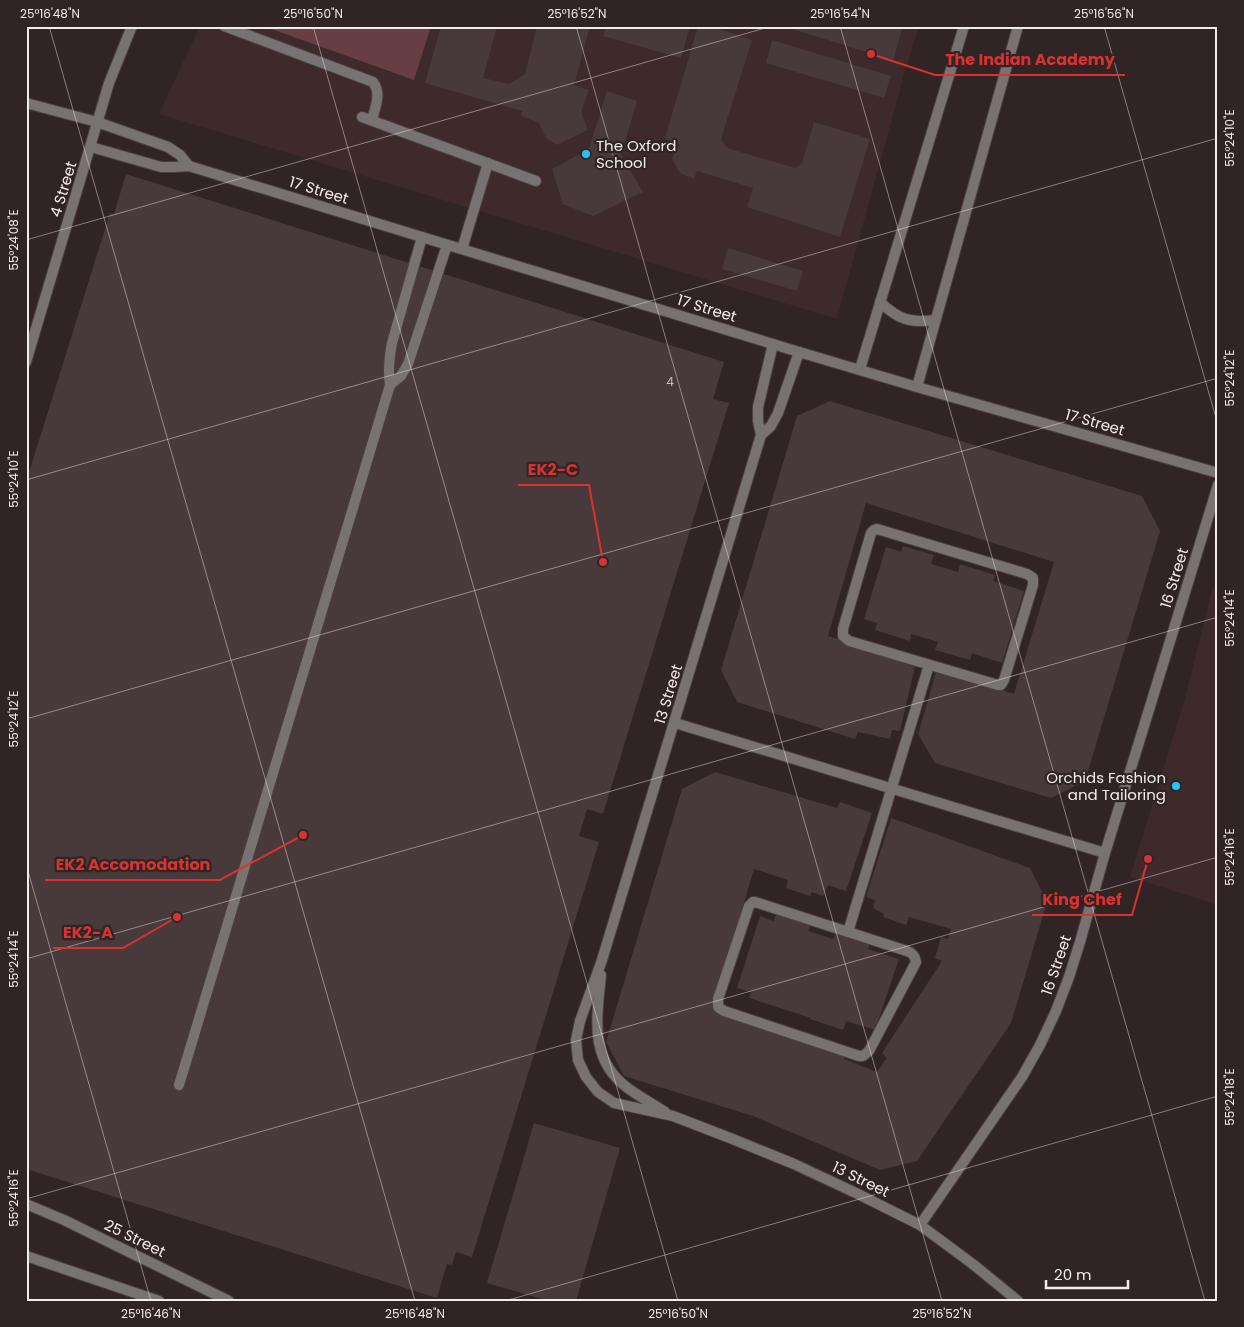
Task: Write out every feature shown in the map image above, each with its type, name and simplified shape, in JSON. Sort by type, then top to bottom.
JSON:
[{"type":"street","name":"4 Street","points":[[26,362],[97,122],[132,26]]},
{"type":"street","points":[[224,26],[373,82],[377,87],[378,94],[367,119],[536,181]]},
{"type":"street","points":[[860,369],[964,26]]},
{"type":"street","points":[[918,387],[935,320],[1018,26]]},
{"type":"street","name":"17 Street","points":[[26,103],[97,122],[168,147],[180,155],[189,166]]},
{"type":"street","name":"17 Street","points":[[91,147],[161,166],[189,166],[799,352],[1218,473]]},
{"type":"street","points":[[462,249],[488,163]]},
{"type":"street","points":[[178,1085],[390,386],[388,371],[392,343],[422,237]]},
{"type":"street","points":[[390,386],[401,376],[408,364],[447,244]]},
{"type":"street","points":[[880,302],[891,313],[905,319],[920,322],[935,320]]},
{"type":"street","name":"13 Street","points":[[773,344],[758,407],[761,435],[602,960],[580,1022],[576,1040],[578,1060],[586,1077],[598,1092],[614,1103],[673,1116],[794,1164],[858,1194],[920,1225],[1018,1301]]},
{"type":"street","name":"13 Street","points":[[761,435],[771,426],[778,414],[799,352]]},
{"type":"street","name":"16 Street","points":[[920,1225],[1022,1077],[1056,1011],[1080,942],[1105,853],[1218,485]]},
{"type":"street","points":[[874,530],[881,530],[1028,574],[1033,578],[1033,584],[1001,685],[929,665],[849,641],[843,636],[843,629],[871,533],[874,530]]},
{"type":"street","points":[[848,932],[929,665]]},
{"type":"street","points":[[675,723],[1105,853]]},
{"type":"street","points":[[753,902],[848,932],[912,953],[916,962],[866,1054],[858,1056],[724,1011],[718,1007],[718,1000],[753,902]]},
{"type":"street","name":"13 Street","points":[[602,960],[596,1022],[601,1052],[608,1066],[628,1088],[673,1116]]},
{"type":"street","name":"25 Street","points":[[26,1204],[64,1220],[229,1301]]},
{"type":"street","points":[[26,1256],[159,1301]]},
{"type":"shaded area","name":"The Oxford School","points":[[200,26],[919,26],[837,319],[159,114]]},
{"type":"shaded area","points":[[263,26],[431,26],[414,80]]},
{"type":"shaded area","points":[[1213,586],[1218,588],[1218,905],[1130,877],[1185,698]]},
{"type":"building","points":[[441,26],[497,26],[483,78],[509,84],[525,74],[537,26],[590,26],[574,85],[589,90],[581,112],[588,130],[557,145],[546,138],[539,123],[521,116],[522,111],[425,83]]},
{"type":"building","points":[[606,26],[690,26],[681,58],[603,36]]},
{"type":"building","points":[[698,26],[711,26],[752,40],[721,139],[727,148],[795,168],[802,163],[814,122],[870,139],[840,237],[747,207],[753,188],[697,171],[694,179],[680,173],[672,159],[679,144],[665,138]]},
{"type":"building","points":[[782,26],[903,26],[893,60]]},
{"type":"building","points":[[772,40],[891,76],[884,98],[766,63]]},
{"type":"building","points":[[607,91],[637,101],[621,155],[643,192],[593,216],[563,204],[552,169],[589,149]]},
{"type":"building","points":[[126,174],[724,362],[713,399],[729,403],[603,814],[587,809],[579,836],[599,842],[472,1257],[456,1252],[452,1265],[447,1264],[437,1298],[26,1169],[26,482],[110,213],[114,214]]},
{"type":"building","points":[[728,248],[803,271],[797,291],[722,269]]},
{"type":"building","points":[[830,401],[1142,496],[1160,531],[1085,781],[1051,798],[935,763],[918,734],[937,669],[1014,694],[1054,562],[866,503],[828,636],[916,662],[900,731],[892,730],[890,739],[858,732],[855,739],[737,702],[721,670],[797,416]]},
{"type":"building","points":[[903,546],[934,555],[931,564],[958,572],[960,564],[995,575],[993,581],[1024,591],[1002,663],[972,653],[970,660],[935,650],[938,642],[911,634],[910,641],[875,630],[877,623],[864,619],[886,547],[901,552]]},
{"type":"building","points":[[715,772],[837,808],[840,802],[872,813],[846,891],[828,885],[823,896],[812,892],[810,896],[786,888],[788,880],[754,869],[713,1008],[846,1053],[844,1059],[877,1072],[887,1058],[882,1053],[942,961],[935,958],[941,937],[948,939],[951,929],[909,917],[906,925],[883,917],[884,914],[873,908],[875,900],[866,897],[891,818],[1030,868],[1047,902],[1011,1023],[917,1161],[880,1170],[753,1116],[624,1076],[606,1042],[682,789]]},
{"type":"building","points":[[776,914],[810,925],[808,931],[833,939],[836,933],[870,944],[868,949],[899,959],[875,1030],[846,1021],[843,1030],[749,998],[751,992],[737,988],[760,916],[774,921]]},
{"type":"building","points":[[534,1123],[620,1148],[576,1301],[549,1301],[487,1283]]},
{"type":"place","name":"The Indian Academy","points":[[871,54]]},
{"type":"place","name":"The Oxford School","points":[[586,154]]},
{"type":"place","name":"EK2-C","points":[[603,562]]},
{"type":"place","name":"Orchids Fashion and Tailoring","points":[[1176,786]]},
{"type":"place","name":"EK2 Accomodation","points":[[303,835]]},
{"type":"place","name":"King Chef","points":[[1148,859]]},
{"type":"place","name":"EK2-A","points":[[177,917]]}]
